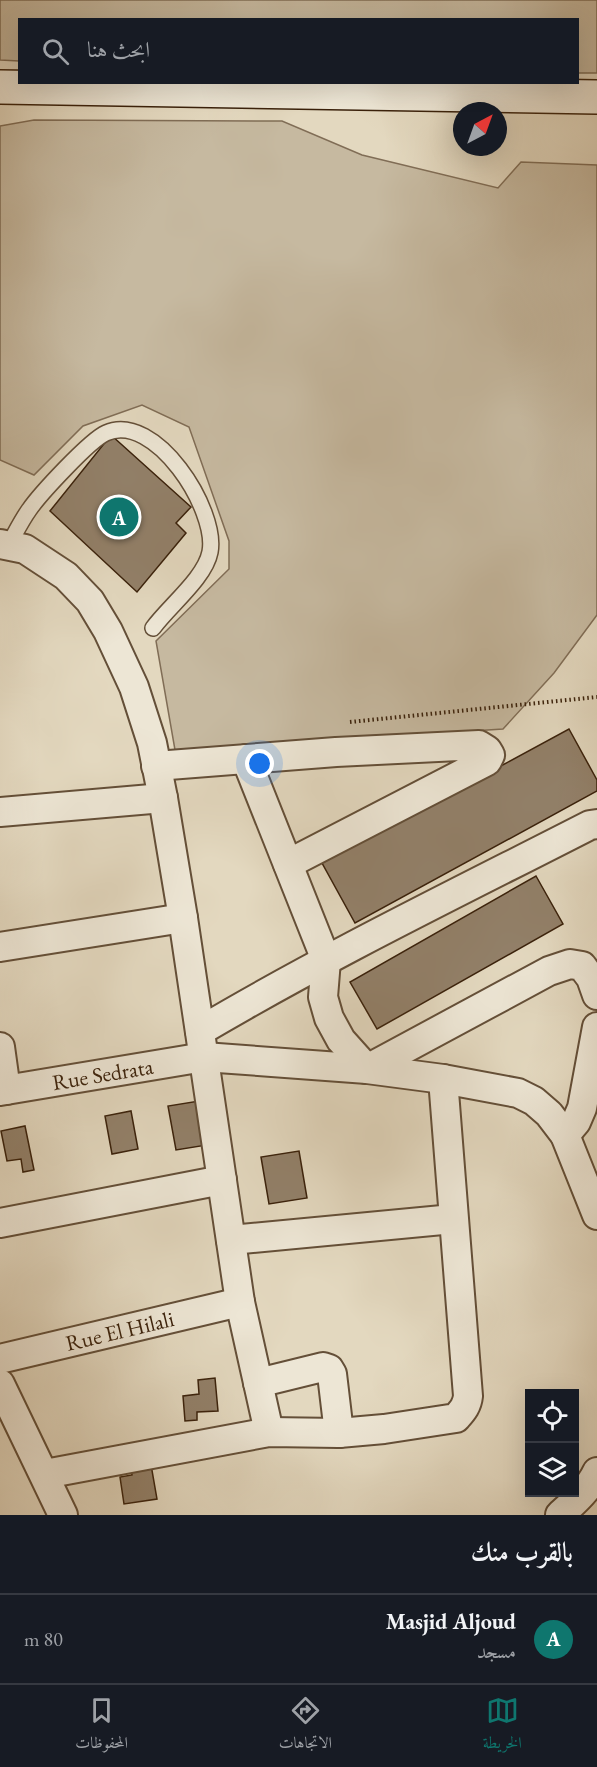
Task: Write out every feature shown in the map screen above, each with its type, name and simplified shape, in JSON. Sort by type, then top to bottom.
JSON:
[{"type":"street","points":[[0,87],[597,97]]},
{"type":"street","points":[[4,545],[25,549],[66,576],[90,602],[108,631],[134,687],[152,743],[183,918],[240,1302],[269,1432]]},
{"type":"street","points":[[156,766],[336,752],[479,745],[488,750],[490,755],[487,761],[288,864]]},
{"type":"street","points":[[246,759],[326,960],[323,997],[329,1017],[341,1040],[366,1069]]},
{"type":"street","points":[[0,812],[163,798]]},
{"type":"street","points":[[202,1044],[258,997],[590,825],[597,824]]},
{"type":"street","points":[[0,947],[183,918]]},
{"type":"street","points":[[366,1069],[549,971],[570,964],[582,966],[591,978],[597,994]]},
{"type":"street","points":[[565,1135],[576,1122],[582,1108],[597,1027]]},
{"type":"street","points":[[202,1044],[443,1079],[518,1093],[534,1101],[549,1114],[565,1135],[597,1215]]},
{"type":"street","name":"Rue Sedrata","points":[[3,1091],[202,1044]]},
{"type":"street","points":[[0,1047],[3,1091]]},
{"type":"street","points":[[45,1474],[269,1432],[339,1433],[456,1418],[465,1407],[468,1396],[443,1079]]},
{"type":"street","points":[[0,1223],[222,1180]]},
{"type":"street","points":[[231,1240],[453,1219]]},
{"type":"street","name":"Rue El Hilali","points":[[0,1359],[240,1302]]},
{"type":"street","points":[[258,1383],[323,1367],[329,1369],[332,1374],[339,1433]]},
{"type":"street","points":[[0,1384],[63,1515]]},
{"type":"street","points":[[560,1515],[575,1502],[597,1472]]},
{"type":"lane","points":[[4,545],[29,510],[90,443],[107,432],[123,430],[137,432],[155,443],[174,462],[196,494],[209,528],[210,550],[206,564],[153,627]]},
{"type":"path","points":[[342,723],[597,697]]},
{"type":"shaded area","points":[[0,0],[597,0],[597,73],[579,73],[579,18],[18,18],[18,61],[0,60]]},
{"type":"shaded area","points":[[34,120],[282,121],[362,155],[498,188],[521,162],[597,165],[597,615],[554,673],[503,729],[175,750],[156,641],[229,569],[229,541],[189,427],[142,405],[83,426],[34,475],[0,460],[0,126]]},
{"type":"building","points":[[111,435],[191,507],[176,523],[186,533],[137,592],[50,511]]},
{"type":"building","points":[[569,729],[597,780],[597,791],[355,923],[322,863]]},
{"type":"building","points":[[536,876],[563,924],[377,1029],[350,982]]},
{"type":"building","points":[[199,1101],[207,1145],[176,1150],[168,1106]]},
{"type":"building","points":[[131,1111],[138,1149],[112,1154],[105,1116]]},
{"type":"building","points":[[25,1126],[34,1170],[23,1172],[21,1159],[7,1161],[1,1131]]},
{"type":"building","points":[[299,1151],[307,1198],[269,1204],[261,1157]]},
{"type":"building","points":[[215,1378],[218,1411],[197,1412],[197,1420],[185,1421],[183,1396],[199,1394],[198,1380]]},
{"type":"building","points":[[150,1459],[157,1499],[124,1504],[120,1477],[132,1475],[130,1462]]},
{"type":"place","name":"Masjid Aljoud","points":[[119,517]]}]
